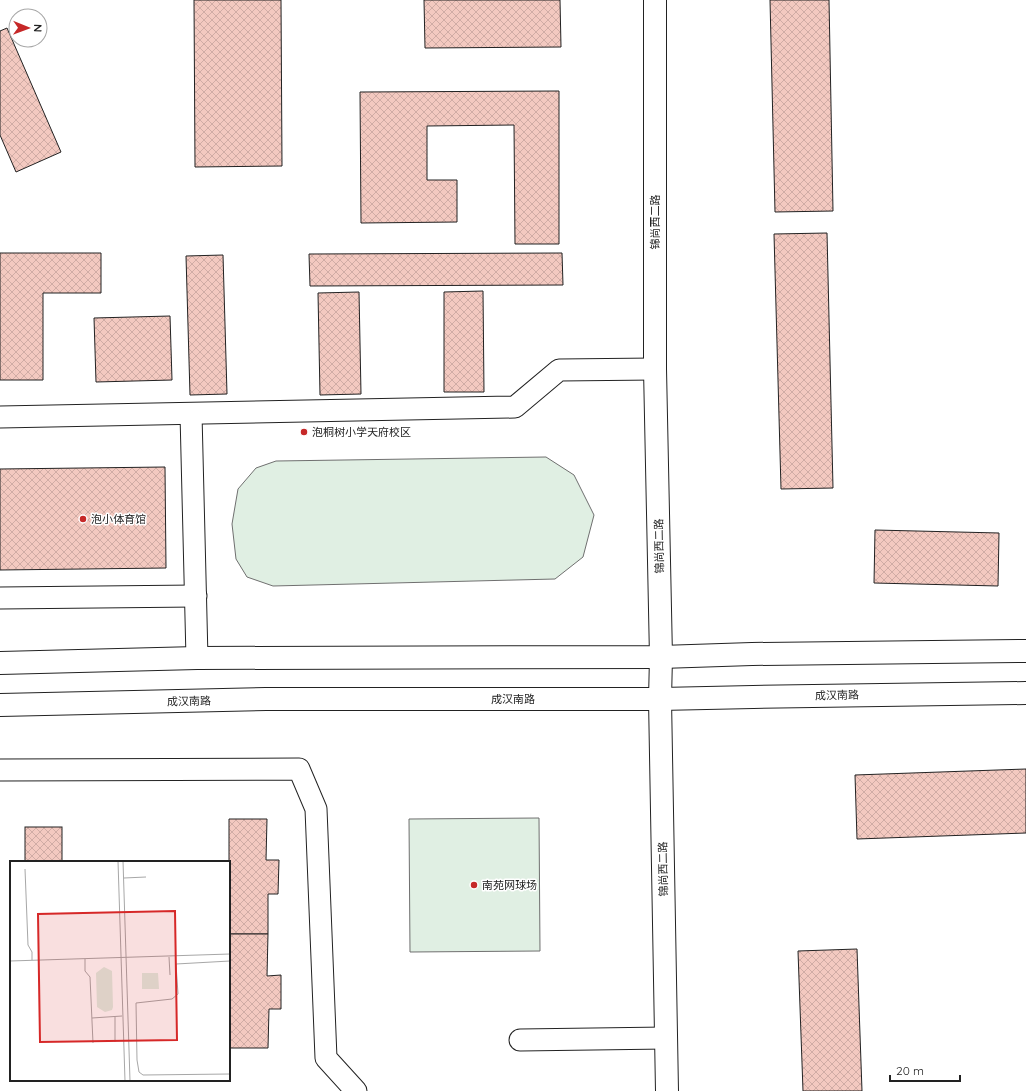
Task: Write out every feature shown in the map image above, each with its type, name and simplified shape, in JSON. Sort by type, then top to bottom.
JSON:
[{"type":"main road","name":"锦尚西二路","points":[[655,0],[655,369],[661,657],[660,699],[667,1091]]},
{"type":"main road","points":[[0,664],[197,658],[661,657],[1026,650]]},
{"type":"main road","name":"成汉南路","points":[[0,706],[266,699],[660,699],[1026,693]]},
{"type":"street","points":[[0,417],[515,408],[559,370],[655,369]]},
{"type":"street","points":[[191,414],[197,658]]},
{"type":"street","points":[[0,598],[196,596]]},
{"type":"street","points":[[0,770],[299,769],[316,809],[326,1058],[356,1091]]},
{"type":"street","points":[[520,1040],[666,1038]]},
{"type":"green space","points":[[546,457],[574,475],[594,515],[583,557],[555,579],[273,586],[247,577],[236,559],[232,524],[238,489],[256,468],[276,461]]},
{"type":"green space","name":"南苑网球场","points":[[539,818],[540,951],[410,952],[409,819]]},
{"type":"building","points":[[194,0],[281,0],[282,166],[195,167]]},
{"type":"building","points":[[424,0],[560,0],[561,47],[425,48]]},
{"type":"building","points":[[770,0],[829,0],[833,211],[775,212]]},
{"type":"building","points":[[7,28],[8,48],[16,48],[61,152],[16,172],[0,135],[0,31]]},
{"type":"building","points":[[559,91],[559,244],[515,244],[514,125],[427,126],[427,180],[457,180],[457,222],[361,223],[360,92]]},
{"type":"building","points":[[827,233],[833,488],[781,489],[774,234]]},
{"type":"building","points":[[0,253],[101,253],[101,293],[43,293],[43,380],[0,380]]},
{"type":"building","points":[[562,253],[563,285],[310,286],[309,254]]},
{"type":"building","points":[[223,255],[227,394],[190,395],[186,256]]},
{"type":"building","points":[[483,291],[484,392],[444,392],[444,292]]},
{"type":"building","points":[[359,292],[361,394],[320,395],[318,293]]},
{"type":"building","points":[[170,316],[172,380],[96,382],[94,318]]},
{"type":"building","name":"泡小体育馆","points":[[165,467],[166,568],[0,570],[0,469]]},
{"type":"building","points":[[875,530],[999,533],[998,586],[874,583]]},
{"type":"building","points":[[1026,769],[1026,833],[857,839],[855,775]]},
{"type":"building","points":[[229,819],[267,819],[266,860],[279,860],[278,894],[268,894],[268,934],[230,934]]},
{"type":"building","points":[[25,827],[62,827],[62,861],[25,861]]},
{"type":"building","points":[[230,934],[268,934],[267,976],[281,975],[281,1009],[269,1009],[268,1048],[230,1048]]},
{"type":"building","points":[[857,949],[862,1091],[803,1091],[798,951]]},
{"type":"place","name":"泡桐树小学天府校区","points":[[304,432]]},
{"type":"place","name":"泡小体育馆","points":[[83,519]]},
{"type":"place","name":"南苑网球场","points":[[474,885]]}]
